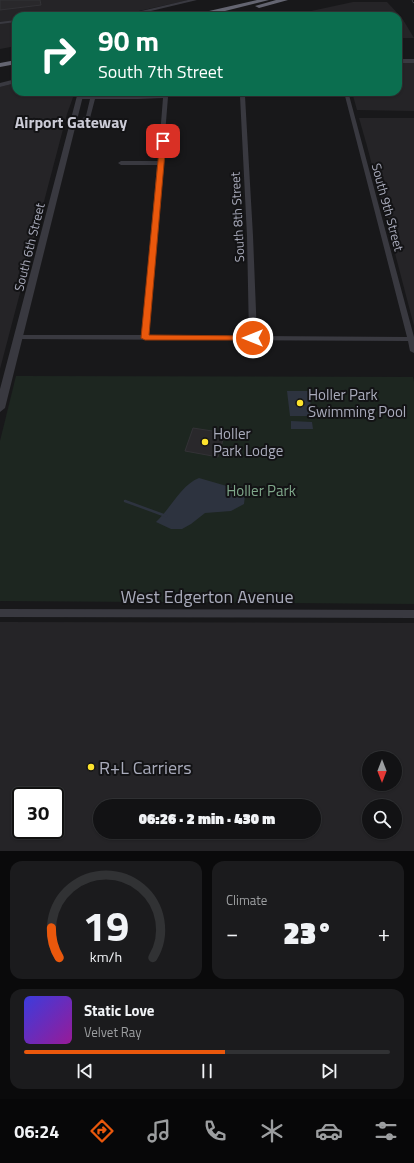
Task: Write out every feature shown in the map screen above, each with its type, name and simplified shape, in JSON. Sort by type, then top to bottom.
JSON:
[{"type":"highway","points":[[214,12],[266,0]]},
{"type":"highway","points":[[232,12],[285,0]]},
{"type":"highway","points":[[0,59],[12,57]]},
{"type":"highway","points":[[0,65],[12,63]]},
{"type":"street","points":[[141,12],[195,0]]},
{"type":"street","points":[[0,23],[12,22]]},
{"type":"street","points":[[402,56],[414,56]]},
{"type":"street","points":[[402,61],[414,62]]},
{"type":"street","points":[[0,80],[12,77]]},
{"type":"street","points":[[0,85],[12,82]]},
{"type":"street","name":"South 6th Street","points":[[0,408],[81,96]]},
{"type":"street","points":[[85,96],[93,98],[166,96],[145,338]]},
{"type":"street","name":"South 8th Street","points":[[242,96],[250,236],[253,338]]},
{"type":"street","name":"South 9th Street","points":[[348,96],[414,351]]},
{"type":"street","points":[[74,120],[84,120],[88,117],[93,98]]},
{"type":"street","points":[[121,163],[161,163]]},
{"type":"street","points":[[18,337],[411,339]]},
{"type":"street","name":"West Edgerton Avenue","points":[[0,613],[414,614]]},
{"type":"shaded area","points":[[0,0],[189,0],[134,12],[12,12],[12,47],[0,49]]},
{"type":"shaded area","points":[[353,2],[387,2],[396,12],[307,12]]},
{"type":"shaded area","points":[[402,18],[414,38],[402,38]]},
{"type":"shaded area","points":[[402,63],[414,63],[414,111],[357,110],[353,96],[402,96]]},
{"type":"shaded area","points":[[12,84],[12,96],[74,96],[67,114],[0,369],[0,87]]},
{"type":"shaded area","points":[[359,118],[414,118],[414,326],[367,146]]},
{"type":"shaded area","points":[[0,622],[414,623],[414,851],[0,851]]},
{"type":"green space","name":"Holler Park","points":[[16,376],[413,377],[414,604],[0,601],[0,441]]},
{"type":"water","name":"Holler Park Swimming Pool","points":[[287,391],[309,391],[312,416],[290,416]]},
{"type":"water","points":[[291,421],[312,422],[313,429],[291,429]]},
{"type":"water","points":[[199,478],[237,489],[245,495],[244,504],[231,511],[205,513],[182,529],[171,529],[156,522],[181,491]]},
{"type":"building","points":[[0,0],[40,0],[41,5],[0,10]]},
{"type":"building","name":"Holler Park Lodge","points":[[193,428],[225,433],[218,457],[185,451]]},
{"type":"waterway","points":[[125,501],[166,516]]},
{"type":"place","name":"Holler Park Swimming Pool","points":[[300,403]]},
{"type":"place","name":"Holler Park Lodge","points":[[205,442]]},
{"type":"place","name":"R+L Carriers","points":[[91,767]]},
{"type":"district","name":"Airport Gateway","points":[[71,122]]},
{"type":"route","points":[[163,141],[145,338],[253,338]]}]
